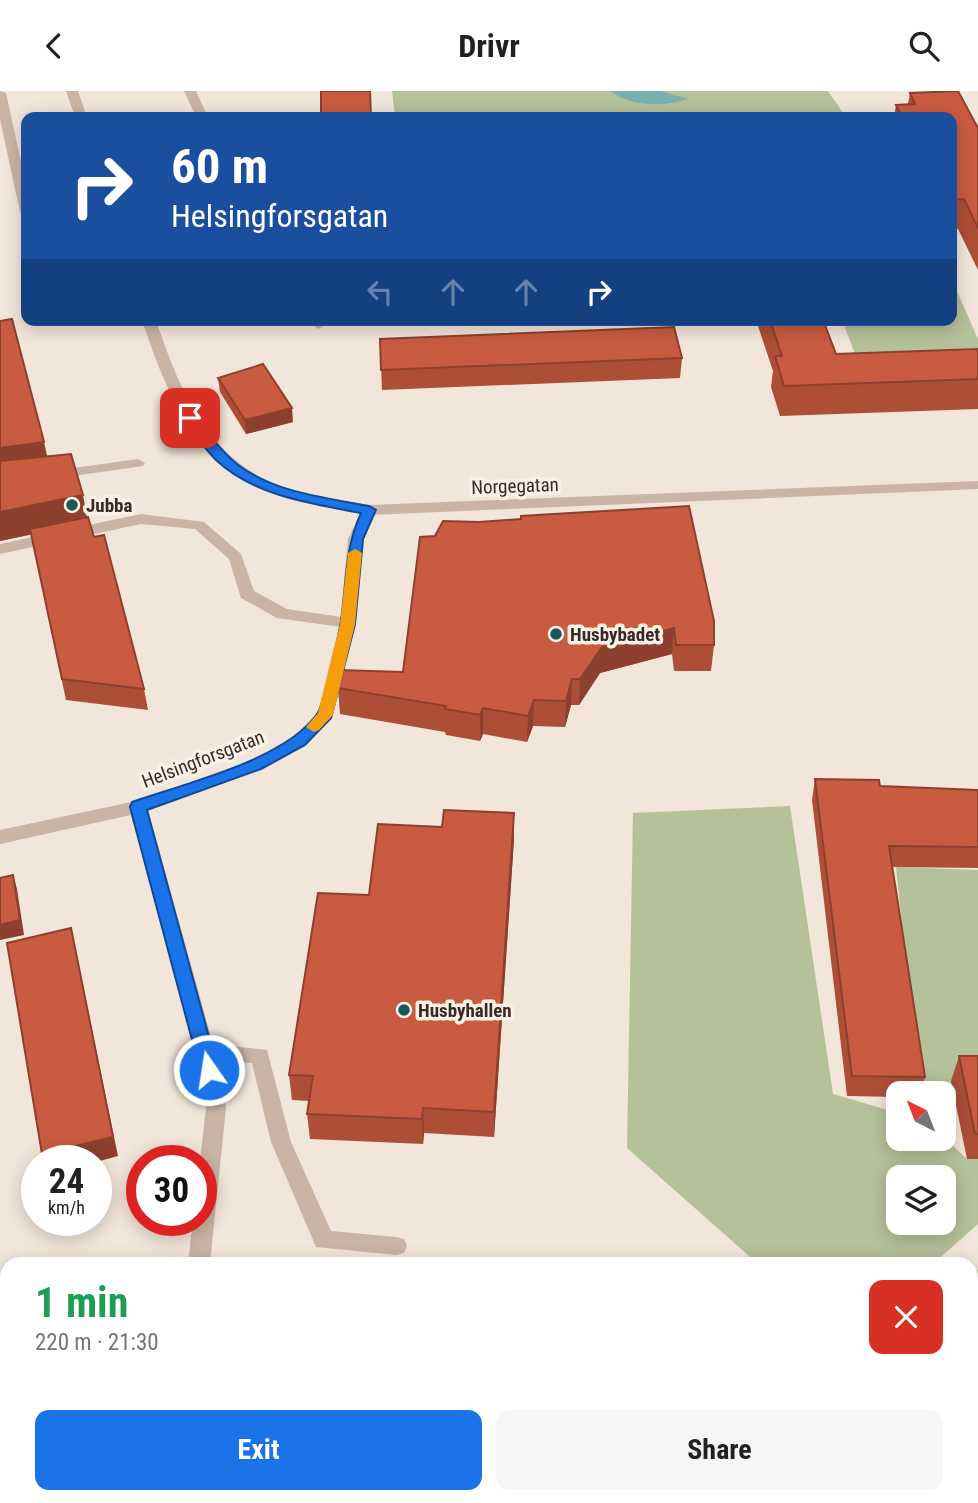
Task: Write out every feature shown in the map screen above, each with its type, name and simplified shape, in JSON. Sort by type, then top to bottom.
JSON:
[{"type":"street","points":[[72,91],[79,112]]},
{"type":"street","points":[[190,91],[200,112]]},
{"type":"street","points":[[0,93],[21,189]]},
{"type":"street","name":"Norgegatan","points":[[151,326],[167,377],[190,418],[221,457],[244,474],[274,488],[319,501],[369,510],[978,485]]},
{"type":"street","points":[[41,477],[138,463]]},
{"type":"street","name":"Helsingforsgatan","points":[[0,837],[138,807],[256,765],[299,741],[326,715],[348,624],[356,539],[369,510]]},
{"type":"street","points":[[0,549],[141,519],[199,525],[236,557],[247,594],[283,614],[348,624]]},
{"type":"street","points":[[138,807],[205,1051],[216,1108],[200,1257]]},
{"type":"street","points":[[205,1051],[260,1056],[281,1142],[324,1240],[396,1245]]},
{"type":"green space","points":[[392,91],[828,91],[843,112],[394,112]]},
{"type":"green space","points":[[957,291],[978,339],[978,354],[857,359],[844,326],[957,326]]},
{"type":"green space","points":[[790,806],[833,1094],[886,1109],[886,1151],[956,1151],[956,1148],[967,1159],[978,1159],[978,1224],[941,1257],[750,1257],[627,1148],[633,813]]},
{"type":"green space","points":[[896,867],[978,870],[978,1095],[956,1095],[956,1081],[918,1081]]},
{"type":"water","points":[[610,91],[661,91],[688,99],[668,103],[638,103]]},
{"type":"building","points":[[321,91],[370,91],[371,112],[321,112]]},
{"type":"building","points":[[958,91],[978,128],[978,228],[964,199],[957,200],[957,112],[900,112],[896,105],[915,104],[910,93]]},
{"type":"building","points":[[12,319],[44,442],[0,448],[0,321]]},
{"type":"building","points":[[772,326],[825,326],[836,354],[978,349],[978,379],[784,386],[775,356],[782,356]]},
{"type":"building","points":[[674,327],[682,358],[381,370],[380,339]]},
{"type":"building","points":[[263,364],[292,408],[245,420],[218,378]]},
{"type":"building","points":[[71,454],[83,495],[0,512],[0,461]]},
{"type":"building","name":"Husbybadet","points":[[689,506],[714,621],[714,645],[676,645],[674,628],[602,647],[580,679],[572,679],[566,701],[534,700],[528,716],[483,708],[480,715],[445,709],[446,706],[338,688],[340,670],[403,672],[420,537],[435,536],[443,521],[479,522],[521,519],[521,516]]},
{"type":"building","points":[[88,517],[94,537],[104,535],[144,689],[62,679],[30,529]]},
{"type":"building","points":[[815,779],[879,780],[880,786],[978,790],[978,847],[889,846],[925,1077],[852,1076]]},
{"type":"building","name":"Husbyhallen","points":[[444,810],[514,813],[494,1112],[423,1108],[422,1119],[307,1114],[313,1076],[289,1075],[318,893],[369,895],[378,824],[442,827]]},
{"type":"building","points":[[13,875],[20,920],[0,925],[0,878]]},
{"type":"building","points":[[71,928],[113,1137],[80,1145],[41,1145],[7,943]]},
{"type":"building","points":[[959,1056],[978,1056],[978,1134],[975,1134]]},
{"type":"slow traffic","points":[[314,727],[326,715],[348,624],[355,553]]},
{"type":"place","name":"Jubba","points":[[72,505]]},
{"type":"place","name":"Husbybadet","points":[[556,634]]},
{"type":"place","name":"Husbyhallen","points":[[404,1010]]},
{"type":"route","points":[[190,418],[221,457],[244,474],[274,488],[319,501],[369,510],[356,539],[348,624],[326,715],[299,741],[256,765],[138,807],[209,1070]]}]
